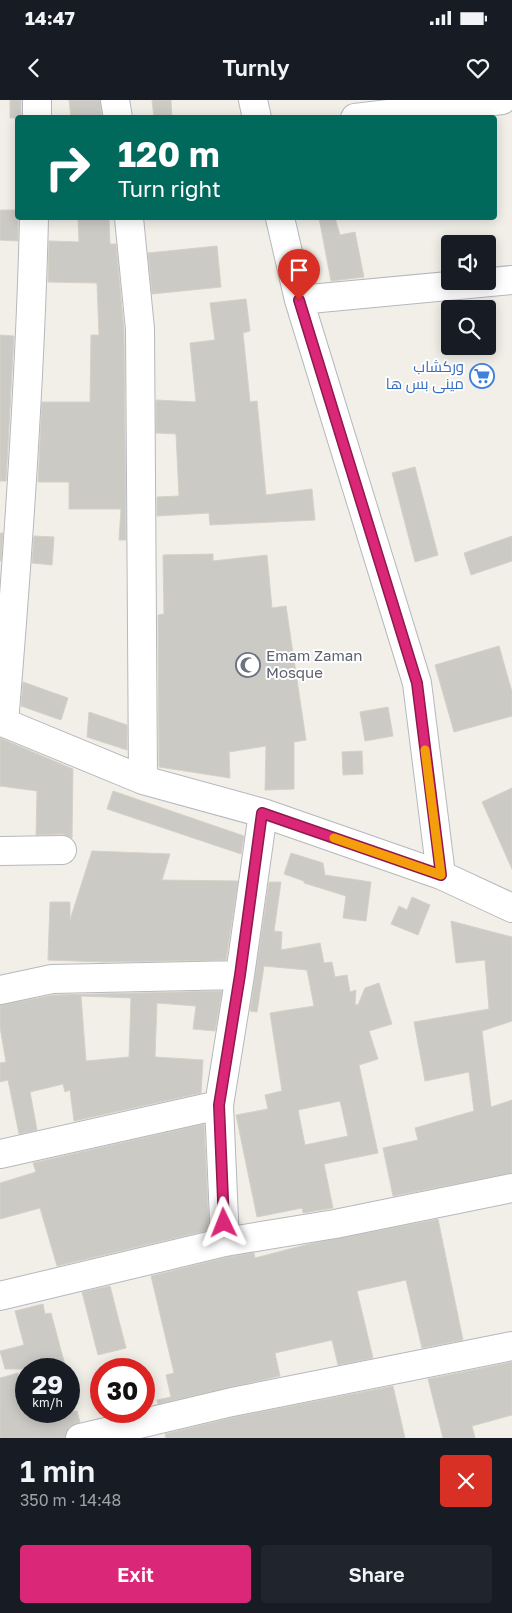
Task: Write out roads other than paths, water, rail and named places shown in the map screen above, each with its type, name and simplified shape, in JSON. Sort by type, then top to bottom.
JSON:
[{"type":"street","points":[[37,100],[37,115]]},
{"type":"street","points":[[115,100],[118,115]]},
{"type":"street","points":[[253,100],[256,115]]},
{"type":"street","points":[[380,115],[502,100]]},
{"type":"street","points":[[34,220],[23,489],[2,722],[143,780],[262,813],[441,875],[512,908]]},
{"type":"street","points":[[129,220],[140,329],[143,780]]},
{"type":"street","points":[[280,220],[299,300],[417,683],[441,875]]},
{"type":"street","points":[[299,300],[512,280]]},
{"type":"street","points":[[225,1242],[219,1105],[240,975],[262,813]]},
{"type":"street","points":[[0,851],[62,850]]},
{"type":"street","points":[[0,990],[52,979],[240,975]]},
{"type":"street","points":[[0,1154],[219,1105]]},
{"type":"street","points":[[0,1296],[225,1242],[335,1224],[512,1188]]},
{"type":"street","points":[[80,1438],[232,1402],[512,1346]]},
{"type":"place","name":"ورکشاب مینی بس ها","points":[[482,376]]},
{"type":"place","name":"Emam Zaman Mosque","points":[[248,665]]}]
